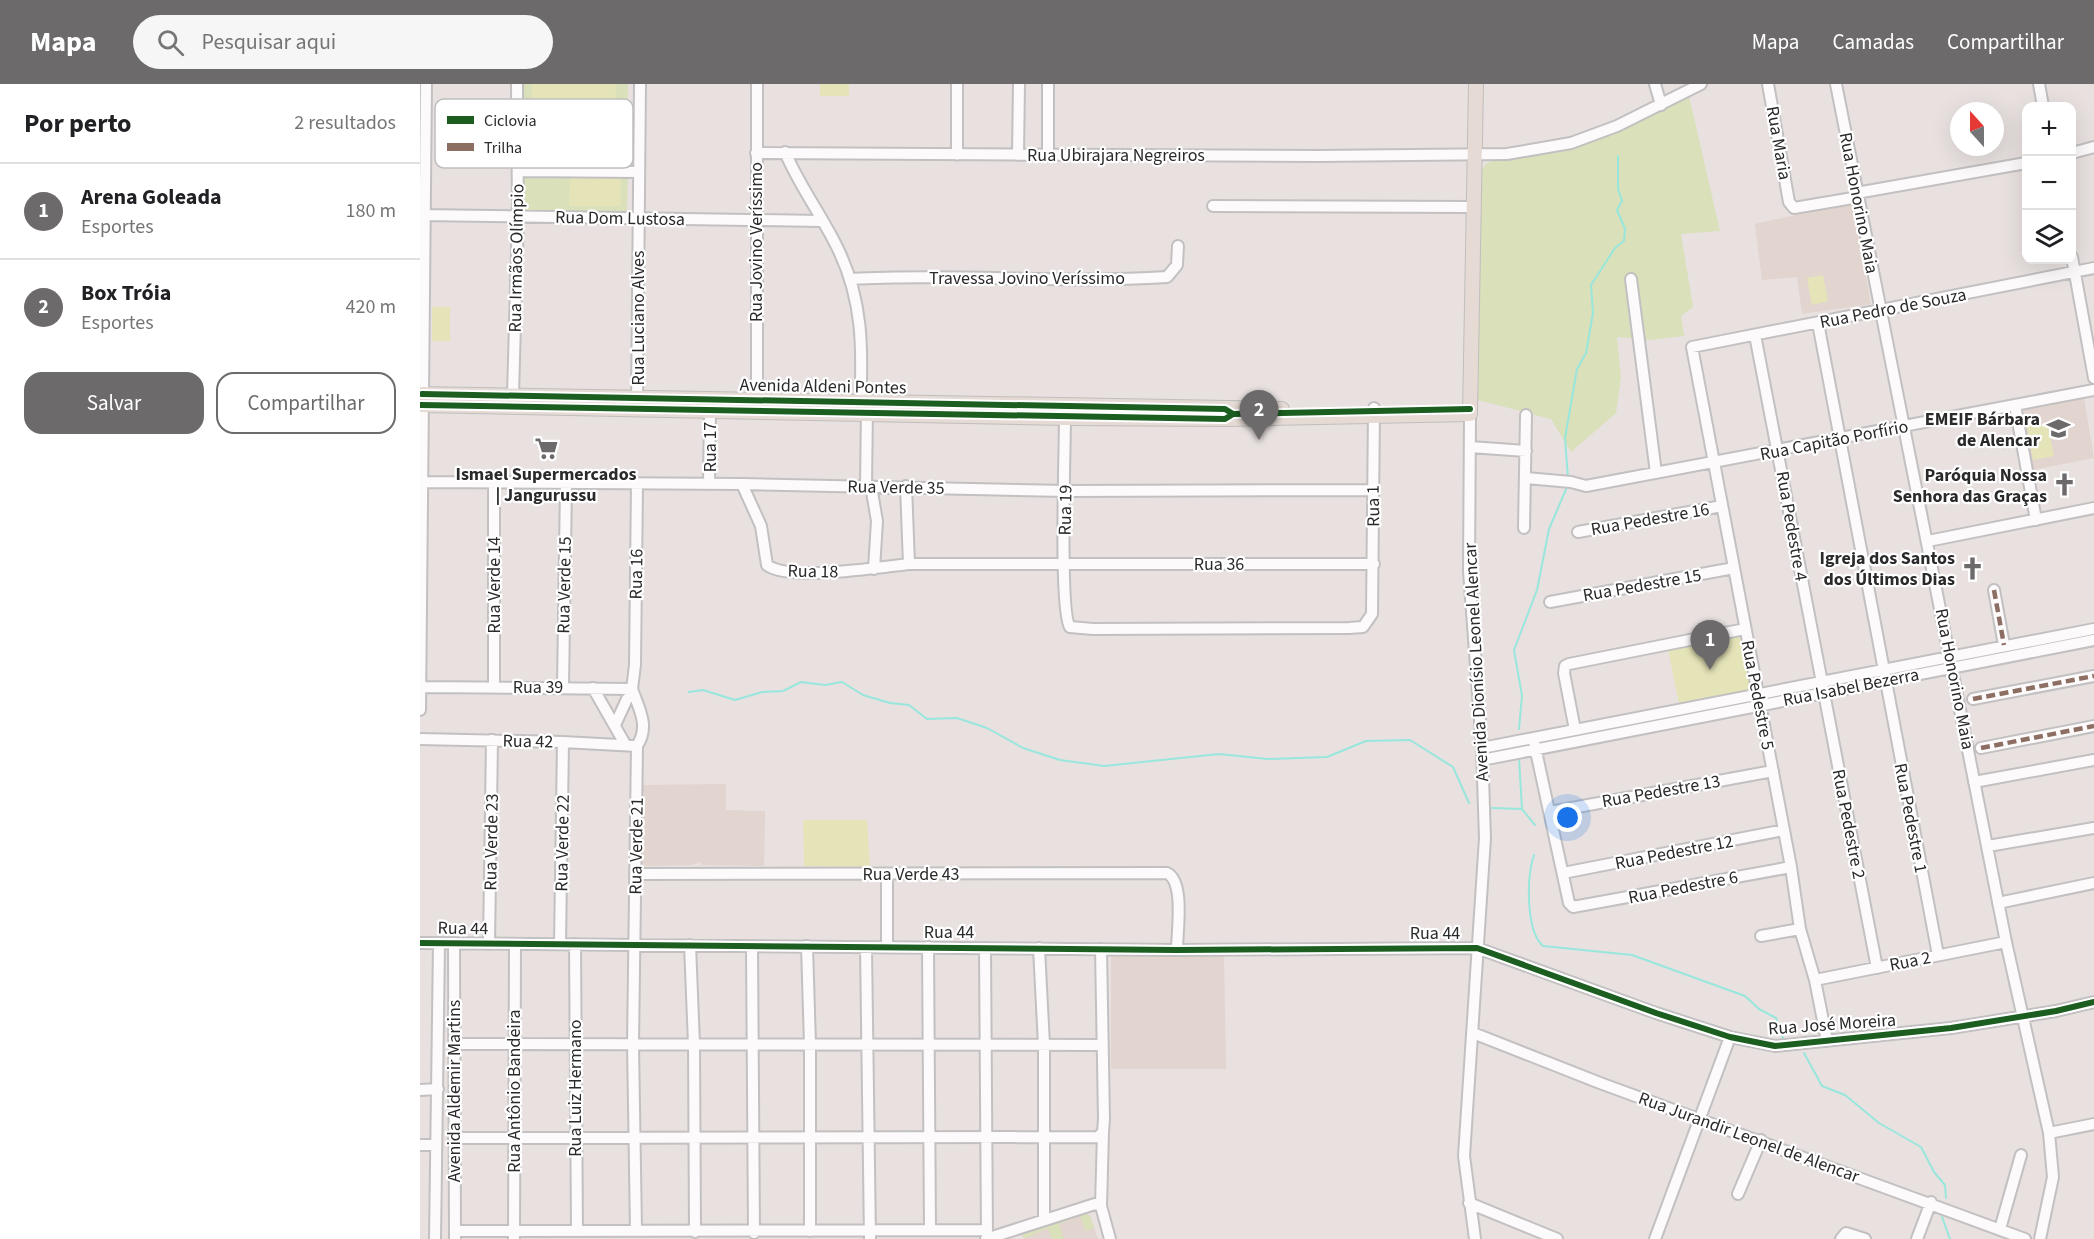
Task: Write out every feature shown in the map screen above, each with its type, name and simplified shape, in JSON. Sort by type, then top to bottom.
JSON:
[{"type":"main road","name":"Avenida Dionísio Leonel Alencar","points":[[1470,409],[1476,84]]},
{"type":"main road","name":"Avenida Aldeni Pontes","points":[[421,399],[513,395],[710,410],[864,407],[1374,412]]},
{"type":"main road","name":"Avenida Aldeni Pontes","points":[[421,399],[637,404],[757,400],[1065,418],[1225,419],[1470,409]]},
{"type":"street","points":[[420,710],[422,215],[426,84]]},
{"type":"street","name":"Rua Irmãos Olímpio","points":[[517,84],[517,99]]},
{"type":"street","name":"Rua Luciano Alves","points":[[637,404],[640,84]]},
{"type":"street","name":"Rua Jovino Veríssimo","points":[[757,84],[757,400]]},
{"type":"street","points":[[957,84],[957,155]]},
{"type":"street","points":[[1018,155],[1019,84]]},
{"type":"street","points":[[1048,84],[1048,156]]},
{"type":"street","points":[[1655,84],[1661,105]]},
{"type":"street","name":"Rua Ubirajara Negreiros","points":[[756,153],[1476,156],[1528,152],[1571,143],[1617,126],[1701,84]]},
{"type":"street","name":"Rua Maria","points":[[1768,84],[1789,202],[1794,208],[1799,208],[1853,198],[1857,194]]},
{"type":"street","name":"Rua Honorino Maia","points":[[1836,84],[1998,903],[2049,1133],[2053,1178],[2040,1239]]},
{"type":"street","points":[[2039,84],[2042,102]]},
{"type":"street","points":[[2076,152],[2094,147]]},
{"type":"street","points":[[785,152],[794,174],[837,246],[852,279],[860,315],[869,486],[878,521],[874,569]]},
{"type":"street","points":[[1857,194],[2022,164]]},
{"type":"street","name":"Rua Irmãos Olímpio","points":[[513,395],[518,168]]},
{"type":"street","points":[[518,171],[639,172]]},
{"type":"street","points":[[1213,206],[1474,207]]},
{"type":"street","name":"Rua Dom Lustosa","points":[[422,215],[756,221],[821,220]]},
{"type":"street","name":"Travessa Jovino Veríssimo","points":[[852,279],[1167,277],[1177,266],[1178,246]]},
{"type":"street","points":[[2073,264],[2094,378]]},
{"type":"street","name":"Rua Pedro de Souza","points":[[1692,347],[2094,268]]},
{"type":"street","points":[[1631,279],[1656,473]]},
{"type":"street","name":"Rua Pedestre 1","points":[[1818,323],[1884,681],[1938,955]]},
{"type":"street","name":"Rua Pedestre 4","points":[[1755,335],[1821,687]]},
{"type":"street","name":"Rua Pedestre 5","points":[[1692,347],[1791,867],[1800,929],[1815,980],[1827,1041]]},
{"type":"street","name":"Rua Capitão Porfírio","points":[[1526,478],[1586,486],[2094,390]]},
{"type":"street","points":[[2015,405],[2036,520]]},
{"type":"street","name":"Avenida Dionísio Leonel Alencar","points":[[1470,409],[1469,571],[1482,754],[1485,838],[1464,1156],[1468,1203],[1475,1239]]},
{"type":"street","name":"Rua 17","points":[[710,410],[710,484]]},
{"type":"street","name":"Rua 1","points":[[1373,603],[1374,412]]},
{"type":"street","points":[[1524,528],[1526,415]]},
{"type":"street","name":"Rua 19","points":[[1065,418],[1064,564],[1066,619],[1070,627],[1093,630],[1363,627],[1370,620],[1373,603]]},
{"type":"street","points":[[1470,447],[1527,450]]},
{"type":"street","name":"Rua Verde 35","points":[[420,483],[742,484],[1066,490],[1372,490]]},
{"type":"street","name":"Rua Verde 14","points":[[494,483],[494,687]]},
{"type":"street","name":"Rua Verde 15","points":[[563,687],[566,484]]},
{"type":"street","name":"Rua 16","points":[[633,691],[636,484]]},
{"type":"street","name":"Rua 18","points":[[742,484],[759,520],[766,561],[770,568],[841,572],[909,564],[1064,564]]},
{"type":"street","points":[[906,486],[909,564]]},
{"type":"street","name":"Rua Pedestre 16","points":[[1578,532],[1722,506]]},
{"type":"street","points":[[1928,541],[2094,508]]},
{"type":"street","name":"Rua 36","points":[[1064,564],[1374,564]]},
{"type":"street","name":"Rua Pedestre 15","points":[[1550,602],[1734,568]]},
{"type":"street","points":[[1994,590],[2004,645]]},
{"type":"street","points":[[1575,730],[1563,673],[1565,666],[1745,629]]},
{"type":"street","name":"Rua Isabel Bezerra","points":[[1821,687],[1884,681],[1952,668],[2094,629]]},
{"type":"street","name":"Rua Isabel Bezerra","points":[[1482,754],[1821,687],[1882,669],[2004,645],[2094,640]]},
{"type":"street","points":[[1973,699],[2094,676]]},
{"type":"street","name":"Rua 39","points":[[420,687],[563,687],[633,691]]},
{"type":"street","name":"Rua Pedestre 2","points":[[1821,687],[1877,968]]},
{"type":"street","points":[[593,688],[615,725],[631,745],[642,738],[644,724],[633,691]]},
{"type":"street","points":[[615,725],[633,691]]},
{"type":"street","name":"Rua Isabel Bezerra","points":[[1535,743],[1575,730],[1759,699]]},
{"type":"street","points":[[1981,748],[2094,726]]},
{"type":"street","name":"Rua 42","points":[[420,739],[631,745]]},
{"type":"street","name":"Rua Verde 23","points":[[489,944],[492,740]]},
{"type":"street","name":"Rua Verde 22","points":[[560,944],[563,742]]},
{"type":"street","points":[[1535,743],[1563,873]]},
{"type":"street","name":"Rua Verde 21","points":[[631,745],[635,874],[633,1044],[636,1230]]},
{"type":"street","points":[[1974,782],[2094,760]]},
{"type":"street","name":"Rua Pedestre 13","points":[[1550,812],[1773,771]]},
{"type":"street","points":[[1988,846],[2094,828]]},
{"type":"street","name":"Rua Pedestre 12","points":[[1563,873],[1784,831]]},
{"type":"street","name":"Rua Pedestre 6","points":[[1563,873],[1569,903],[1575,908],[1791,867]]},
{"type":"street","name":"Rua Verde 43","points":[[635,874],[1162,872],[1174,878],[1178,889],[1177,950]]},
{"type":"street","points":[[887,874],[887,947]]},
{"type":"street","points":[[1998,903],[2094,883]]},
{"type":"street","points":[[1761,936],[1800,929]]},
{"type":"street","name":"Rua 2","points":[[1815,980],[2006,942]]},
{"type":"street","name":"Rua 44","points":[[420,943],[1177,950],[1477,948]]},
{"type":"street","points":[[435,1239],[439,943]]},
{"type":"street","name":"Avenida Aldemir Martins","points":[[454,944],[455,1235]]},
{"type":"street","name":"Rua Antônio Bandeira","points":[[514,1235],[515,944]]},
{"type":"street","name":"Rua Luiz Hermano","points":[[575,945],[576,1231]]},
{"type":"street","points":[[690,945],[696,1138],[695,1232]]},
{"type":"street","points":[[752,946],[754,1233]]},
{"type":"street","points":[[807,946],[811,1138],[810,1231]]},
{"type":"street","points":[[866,947],[870,1235]]},
{"type":"street","points":[[928,947],[930,1230]]},
{"type":"street","points":[[985,948],[987,1236]]},
{"type":"street","points":[[1040,948],[1044,1045],[1044,1219]]},
{"type":"street","points":[[1101,948],[1103,1132],[1101,1206],[1110,1239]]},
{"type":"street","name":"Rua José Moreira","points":[[1477,948],[1730,1036],[1768,1046],[1797,1045],[2022,1017],[2094,1002]]},
{"type":"street","name":"Rua Jurandir Leonel de Alencar","points":[[1473,1033],[2025,1239]]},
{"type":"street","points":[[1655,1239],[1730,1036]]},
{"type":"street","points":[[454,1044],[1102,1045]]},
{"type":"street","points":[[420,1090],[438,1089]]},
{"type":"street","points":[[2049,1133],[2094,1124]]},
{"type":"street","points":[[454,1138],[1044,1138],[1098,1137],[1103,1132]]},
{"type":"street","points":[[1738,1194],[1761,1140]]},
{"type":"street","points":[[420,1145],[436,1145]]},
{"type":"street","points":[[2000,1229],[2021,1155]]},
{"type":"street","points":[[1917,1239],[1931,1202]]},
{"type":"street","points":[[1468,1203],[1557,1239]]},
{"type":"street","points":[[455,1235],[636,1230],[754,1233],[810,1231],[870,1235],[930,1230],[987,1236],[1091,1205],[1101,1206]]},
{"type":"street","points":[[1845,1236],[1866,1239]]},
{"type":"shaded area","points":[[1852,203],[1871,304],[1802,314],[1797,277],[1762,280],[1755,224]]},
{"type":"shaded area","name":"EMEIF Bárbara de Alencar","points":[[2084,398],[2094,458],[2033,470],[2022,410]]},
{"type":"shaded area","points":[[726,784],[726,810],[765,811],[764,866],[702,865],[700,862],[692,865],[645,866],[641,862],[641,785]]},
{"type":"shaded area","points":[[1111,955],[1224,956],[1226,1069],[1111,1069]]},
{"type":"shaded area","points":[[1085,1212],[1090,1216],[1098,1239],[1024,1239],[1022,1234]]},
{"type":"green space","points":[[522,84],[628,84],[628,99],[522,99]]},
{"type":"green space","points":[[532,84],[616,84],[616,99],[532,99]]},
{"type":"green space","points":[[820,84],[849,84],[849,96],[820,96]]},
{"type":"green space","points":[[1689,96],[1720,231],[1681,234],[1693,307],[1681,316],[1684,336],[1651,340],[1617,337],[1621,377],[1616,413],[1571,452],[1551,419],[1474,399],[1481,171],[1487,163],[1493,161],[1561,152],[1629,127]]},
{"type":"green space","points":[[521,174],[628,175],[627,213],[521,212]]},
{"type":"green space","points":[[570,178],[621,178],[621,206],[569,206]]},
{"type":"green space","points":[[1823,275],[1828,301],[1812,305],[1807,278]]},
{"type":"green space","points":[[432,307],[450,307],[450,341],[432,341]]},
{"type":"green space","points":[[2047,423],[2054,456],[2033,460],[2027,427]]},
{"type":"green space","points":[[1740,636],[1751,690],[1679,704],[1668,650]]},
{"type":"green space","points":[[803,820],[867,820],[870,867],[804,866]]},
{"type":"green space","points":[[1085,1212],[1090,1216],[1094,1228],[1086,1231],[1080,1216],[1059,1224],[1064,1239],[1052,1239],[1048,1228],[1024,1239],[1022,1234]]},
{"type":"waterway","points":[[1568,478],[1565,438],[1577,369],[1586,353],[1593,313],[1591,285],[1615,248],[1624,241],[1625,229],[1617,210],[1622,201],[1618,189],[1618,156]]},
{"type":"waterway","points":[[1519,729],[1522,696],[1514,650],[1537,590],[1549,529],[1567,487]]},
{"type":"waterway","points":[[689,692],[703,690],[735,700],[762,692],[783,691],[801,682],[825,685],[842,682],[863,695],[890,703],[909,705],[927,719],[957,718],[987,728],[1023,748],[1060,760],[1104,766],[1219,754],[1268,759],[1327,757],[1366,741],[1410,740],[1453,767],[1469,803]]},
{"type":"waterway","points":[[1519,758],[1522,809]]},
{"type":"waterway","points":[[1492,808],[1522,809],[1535,825]]},
{"type":"waterway","points":[[1534,855],[1529,888],[1530,915],[1537,938],[1543,946],[1632,955],[1745,996],[1759,1009],[1776,1018],[1784,1041]]},
{"type":"waterway","points":[[1804,1053],[1822,1086],[1845,1095],[1879,1123],[1921,1147],[1934,1172],[1945,1185],[1946,1198]]},
{"type":"waterway","points":[[1942,1217],[1950,1239]]},
{"type":"marked path","points":[[1994,590],[2004,645]]},
{"type":"marked path","points":[[1973,699],[2094,676]]},
{"type":"marked path","points":[[1981,748],[2094,726]]},
{"type":"cycle path","points":[[421,405],[1225,419],[1233,414],[1225,409],[422,394]]},
{"type":"cycle path","points":[[1233,414],[1470,409]]},
{"type":"cycle path","points":[[420,943],[1177,950],[1477,948],[1656,1013],[1730,1037],[1775,1046],[1951,1028],[2056,1011],[2094,1002]]},
{"type":"place","name":"EMEIF Bárbara de Alencar","points":[[2058,429]]},
{"type":"place","name":"Box Tróia","points":[[1259,440]]},
{"type":"place","name":"Ismael Supermercados | Jangurussu","points":[[546,448]]},
{"type":"place","name":"Paróquia Nossa Senhora das Graças","points":[[2065,485]]},
{"type":"place","name":"Igreja dos Santos dos Últimos Dias","points":[[1973,568]]},
{"type":"place","name":"Arena Goleada","points":[[1710,670]]}]
